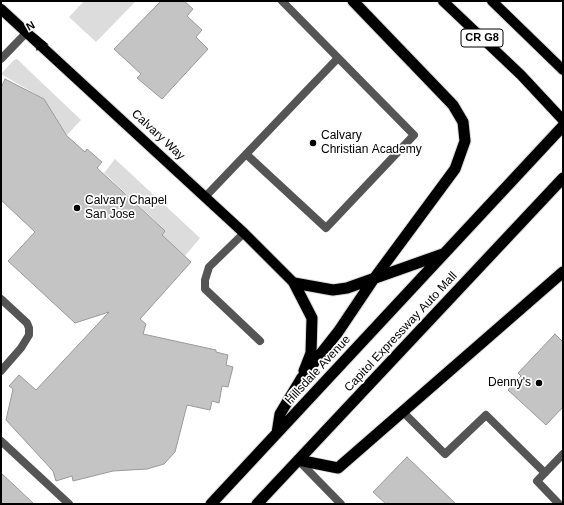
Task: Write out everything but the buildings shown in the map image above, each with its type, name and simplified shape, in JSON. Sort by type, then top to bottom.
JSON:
[{"type":"highway","points":[[277,433],[280,414],[301,379],[338,332],[373,280],[455,168],[465,141],[463,122],[453,105],[353,1]]},
{"type":"highway","name":"Capitol Expressway Auto Mall","points":[[444,254],[563,126]]},
{"type":"highway","name":"Capitol Expressway Auto Mall","points":[[257,504],[563,178]]},
{"type":"highway","points":[[294,283],[333,290],[347,288],[444,254]]},
{"type":"highway","name":"Hillsdale Avenue","points":[[211,504],[444,254]]},
{"type":"highway","points":[[298,460],[338,468],[563,272]]},
{"type":"highway","points":[[294,283],[312,318],[311,353],[301,379]]},
{"type":"main road","name":"CR G8","points":[[443,1],[521,75],[563,120]]},
{"type":"main road","name":"CR G8","points":[[492,1],[563,70]]},
{"type":"main road","name":"Calvary Way","points":[[1,9],[244,233],[294,283]]},
{"type":"lane","points":[[246,154],[326,228],[414,135],[282,1]]},
{"type":"lane","points":[[1,59],[27,32]]},
{"type":"lane","points":[[205,197],[338,58]]},
{"type":"lane","points":[[244,233],[209,267],[205,280],[205,289],[260,341]]},
{"type":"lane","points":[[1,299],[27,323],[29,328],[29,335],[21,348],[1,371]]},
{"type":"lane","points":[[403,412],[445,454],[486,415],[545,472]]},
{"type":"lane","points":[[1,441],[69,504]]},
{"type":"lane","points":[[560,504],[536,481],[563,454]]},
{"type":"lane","points":[[298,460],[341,504]]},
{"type":"shaded area","points":[[84,1],[136,1],[96,42],[69,17]]},
{"type":"shaded area","points":[[17,59],[81,120],[67,135],[44,99],[1,74],[14,60]]},
{"type":"shaded area","points":[[115,159],[200,238],[185,256],[162,235],[165,231],[161,226],[104,173]]},
{"type":"place","name":"Calvary Christian Academy","points":[[313,143]]},
{"type":"place","name":"Calvary Chapel San Jose","points":[[77,208]]},
{"type":"place","name":"Denny's","points":[[539,383]]}]
